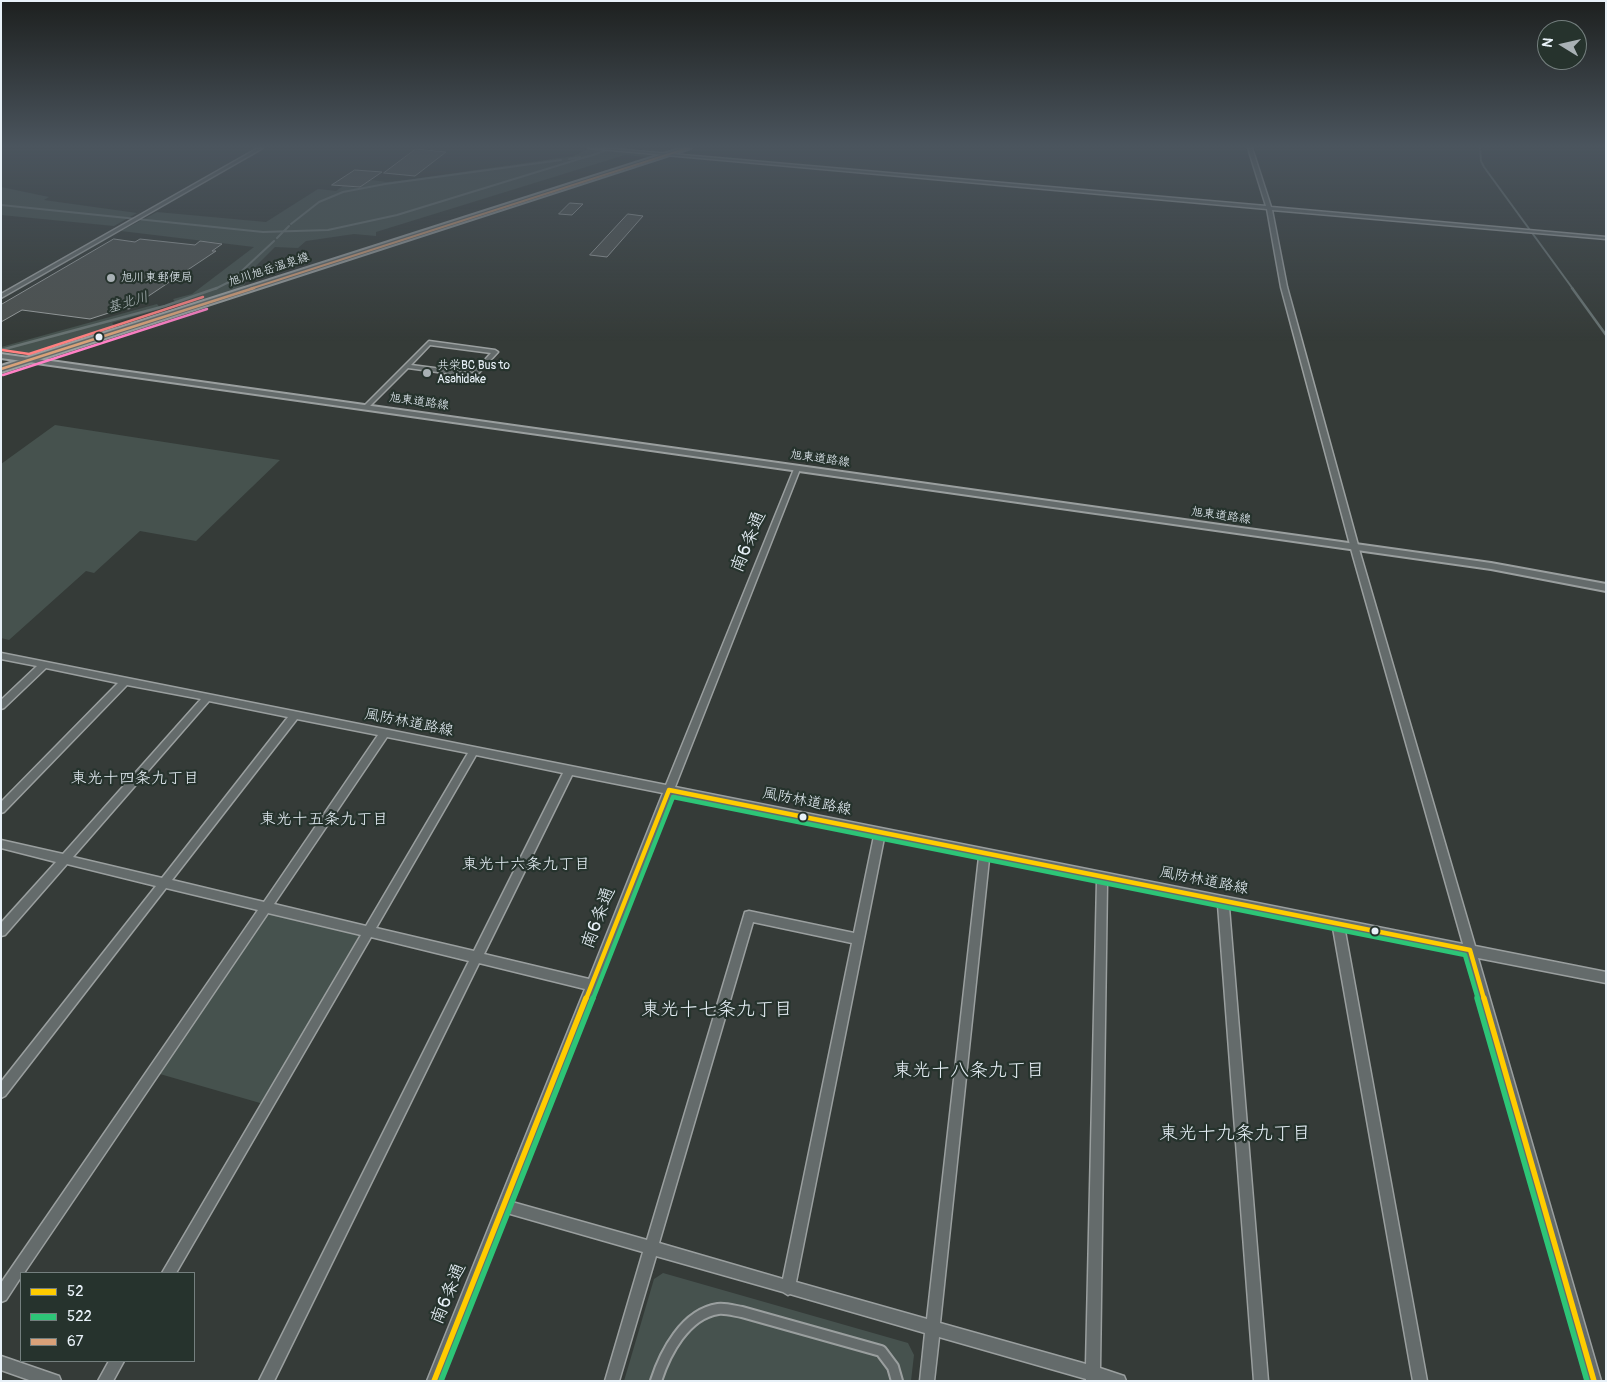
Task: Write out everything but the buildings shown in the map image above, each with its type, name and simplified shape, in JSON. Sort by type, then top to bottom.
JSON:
[{"type":"main road","name":"旭川旭岳温泉線","points":[[1,369],[488,212]]},
{"type":"street","points":[[1,296],[146,212]]},
{"type":"street","points":[[1270,212],[1284,287],[1354,547],[1594,1381]]},
{"type":"street","points":[[1321,212],[1606,238]]},
{"type":"street","points":[[366,407],[407,366],[429,344],[495,352],[474,375],[407,366]]},
{"type":"street","name":"旭東道路線","points":[[1,356],[1491,566],[1606,588]]},
{"type":"street","name":"南6条通","points":[[434,1381],[797,469]]},
{"type":"street","name":"風防林道路線","points":[[1,656],[1606,978]]},
{"type":"street","points":[[1,706],[44,665]]},
{"type":"street","points":[[1,810],[125,681]]},
{"type":"street","points":[[1,931],[208,697]]},
{"type":"street","points":[[1,1092],[295,715]]},
{"type":"street","points":[[1,1295],[384,734]]},
{"type":"street","points":[[169,1272],[474,751]]},
{"type":"street","points":[[266,1381],[569,771]]},
{"type":"street","points":[[788,1288],[880,832]]},
{"type":"street","points":[[1,844],[592,985]]},
{"type":"street","points":[[927,1381],[985,853]]},
{"type":"street","points":[[1093,1377],[1102,876]]},
{"type":"street","points":[[1223,900],[1261,1381]]},
{"type":"street","points":[[612,1381],[749,916],[858,939]]},
{"type":"street","points":[[1338,924],[1420,1381]]},
{"type":"street","points":[[504,1206],[788,1288],[933,1326],[1093,1377],[1119,1381]]},
{"type":"street","points":[[656,1381],[660,1364],[685,1328],[701,1315],[719,1309],[742,1312],[882,1351],[893,1367],[897,1381]]},
{"type":"street","points":[[105,1381],[116,1362]]},
{"type":"street","points":[[1,1363],[54,1381]]},
{"type":"shaded area","points":[[1,212],[137,213],[114,226],[1,215]]},
{"type":"shaded area","points":[[156,212],[266,222],[281,212],[439,212],[376,232],[376,236],[354,234],[306,241],[298,248],[275,247],[249,273],[243,289],[184,308],[178,306],[173,299],[192,294],[254,247],[121,231]]},
{"type":"shaded area","points":[[157,304],[161,309],[112,323],[117,328],[30,355],[1,353],[1,347]]},
{"type":"shaded area","points":[[55,425],[280,460],[196,541],[140,531],[94,573],[86,571],[9,640],[1,638],[1,464]]},
{"type":"shaded area","points":[[266,908],[369,931],[267,1105],[153,1072]]},
{"type":"shaded area","points":[[663,1273],[908,1343],[914,1355],[911,1381],[624,1381],[654,1279]]},
{"type":"waterway","points":[[74,212],[263,232],[284,231]]},
{"type":"waterway","name":"基北川","points":[[291,224],[306,212]]},
{"type":"waterway","points":[[284,231],[328,230],[405,212]]},
{"type":"waterway","points":[[1517,212],[1573,289]]},
{"type":"waterway","name":"基北川","points":[[284,231],[289,226]]},
{"type":"waterway","name":"基北川","points":[[277,238],[284,231]]},
{"type":"waterway","name":"基北川","points":[[217,288],[231,281],[274,241]]},
{"type":"waterway","name":"基北川","points":[[1,350],[165,306],[217,288]]},
{"type":"waterway","points":[[1572,288],[1606,335]]},
{"type":"transit line","name":"67","points":[[1,369],[488,212]]},
{"type":"transit line","points":[[2,350],[29,354],[203,297]]},
{"type":"transit line","points":[[3,375],[207,309]]},
{"type":"transit line","name":"52","points":[[434,1381],[669,790],[1470,950],[1594,1381]]},
{"type":"transit line","name":"522","points":[[441,1381],[673,797],[1465,955],[1587,1381]]},
{"type":"place","name":"旭川東郵便局","points":[[111,278]]},
{"type":"place","name":"共栄BC Bus to Asahidake","points":[[427,373]]},
{"type":"district","name":"東光十四条九丁目","points":[[135,779]]},
{"type":"district","name":"東光十五条九丁目","points":[[324,820]]},
{"type":"district","name":"東光十六条九丁目","points":[[526,865]]},
{"type":"district","name":"東光十七条九丁目","points":[[717,1010]]},
{"type":"district","name":"東光十八条九丁目","points":[[969,1071]]},
{"type":"district","name":"東光十九条九丁目","points":[[1235,1134]]}]
